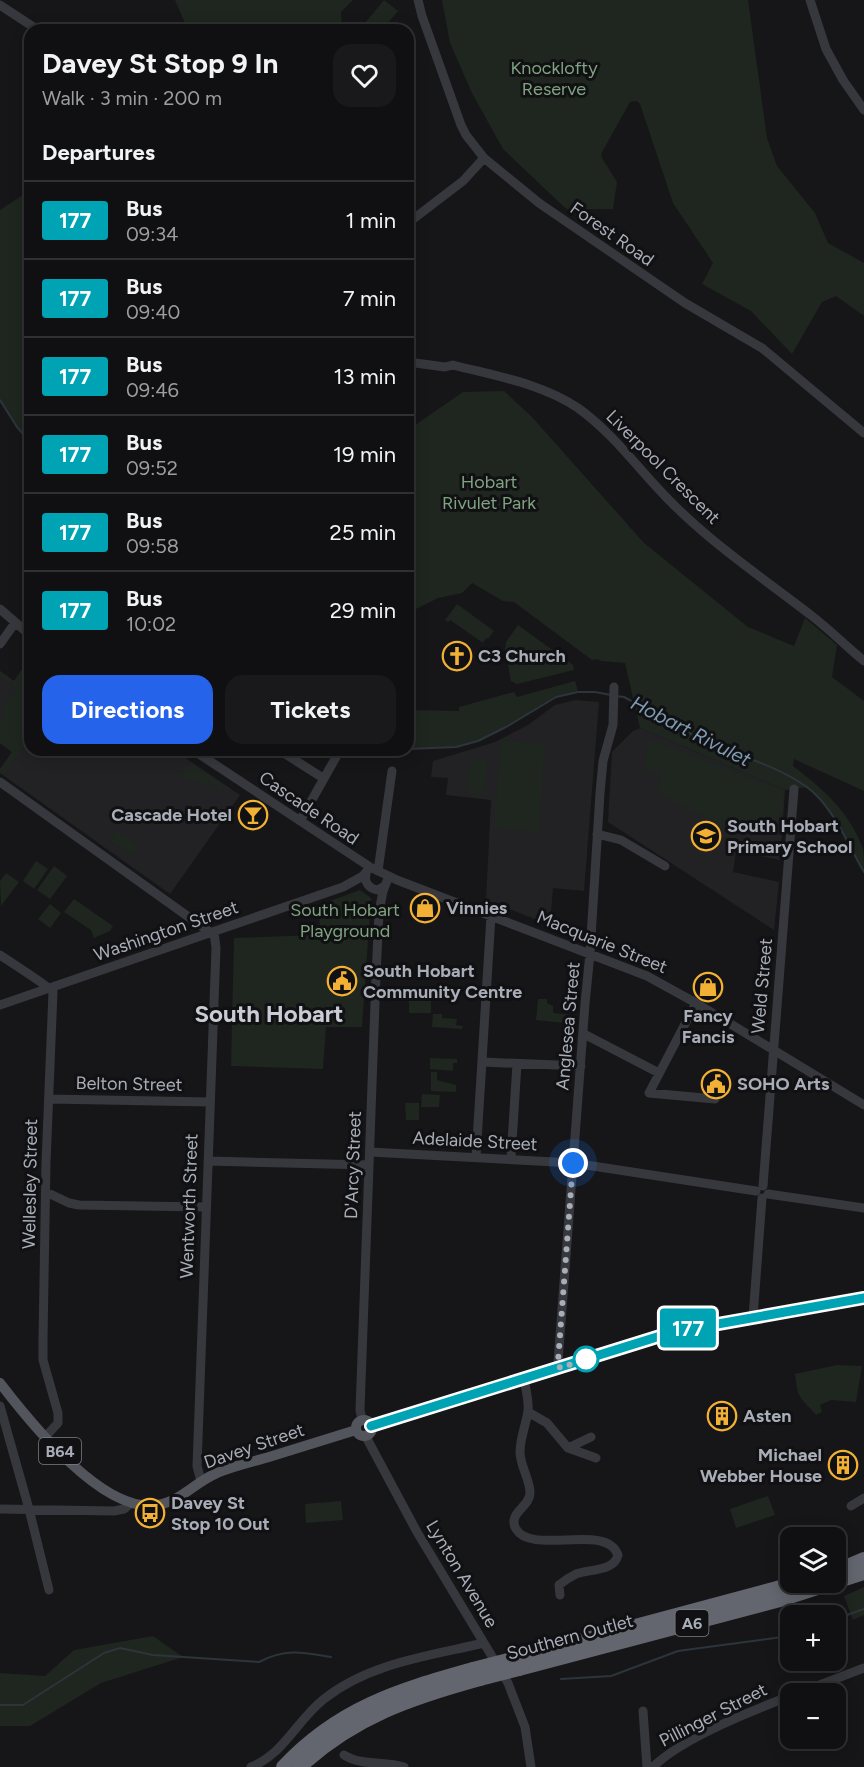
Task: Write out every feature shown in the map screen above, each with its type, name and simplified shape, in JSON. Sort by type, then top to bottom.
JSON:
[{"type":"highway","points":[[846,1567],[864,1559]]},
{"type":"highway","name":"Southern Outlet","points":[[283,1767],[325,1730],[371,1702],[413,1686],[476,1674],[780,1600],[864,1574]]},
{"type":"highway","name":"Southern Outlet","points":[[515,1664],[780,1587]]},
{"type":"highway","name":"Southern Outlet","points":[[300,1767],[337,1736],[363,1720],[476,1674]]},
{"type":"main road","name":"Davey Street","points":[[131,1503],[146,1506],[163,1504],[201,1481],[224,1471],[673,1332],[864,1298]]},
{"type":"main road","name":"B64","points":[[1,1385],[71,1463],[102,1489],[131,1503]]},
{"type":"street","name":"Forest Road","points":[[418,0],[461,124],[470,141],[484,158],[539,203],[611,251],[652,282],[762,348],[864,433]]},
{"type":"street","points":[[810,0],[826,49],[843,80],[864,110]]},
{"type":"street","points":[[0,5],[29,24]]},
{"type":"street","points":[[414,218],[463,181],[484,158]]},
{"type":"street","name":"Liverpool Crescent","points":[[414,363],[445,367],[453,365],[523,383],[554,395],[578,408],[601,428],[676,508],[743,564],[813,617],[864,661]]},
{"type":"street","points":[[0,609],[24,630]]},
{"type":"street","points":[[0,644],[15,623]]},
{"type":"street","name":"Anglesea Street","points":[[560,1368],[558,1362],[597,834],[603,761],[613,725],[614,687]]},
{"type":"street","name":"Cascade Road","points":[[202,756],[371,871]]},
{"type":"street","points":[[288,756],[323,778]]},
{"type":"street","points":[[300,822],[336,756]]},
{"type":"street","points":[[385,886],[378,890],[370,887],[366,880],[371,871],[392,771]]},
{"type":"street","points":[[0,782],[212,932]]},
{"type":"street","name":"Weld Street","points":[[753,1317],[794,789]]},
{"type":"street","points":[[597,834],[621,840],[664,866]]},
{"type":"street","name":"Macquarie Street","points":[[371,871],[647,976],[696,1003],[864,1105]]},
{"type":"street","name":"Washington Street","points":[[0,1005],[343,887],[371,871]]},
{"type":"street","name":"D'Arcy Street","points":[[364,1428],[360,1410],[373,1023],[379,912],[389,876]]},
{"type":"street","name":"Washington Street","points":[[343,887],[363,885],[370,887]]},
{"type":"street","name":"D'Arcy Street","points":[[370,887],[376,898],[379,912]]},
{"type":"street","points":[[476,1158],[491,916]]},
{"type":"street","name":"Wentworth Street","points":[[201,1481],[197,1466],[216,948],[212,932]]},
{"type":"street","points":[[0,955],[50,988]]},
{"type":"street","name":"Wellesley Street","points":[[46,1436],[58,1423],[44,1360],[46,1192],[53,992],[50,988]]},
{"type":"street","points":[[696,1003],[648,1093],[715,1099]]},
{"type":"street","points":[[584,1034],[659,1073]]},
{"type":"street","points":[[482,1062],[581,1066]]},
{"type":"street","points":[[511,1158],[517,1064]]},
{"type":"street","name":"Belton Street","points":[[49,1099],[209,1102]]},
{"type":"street","name":"Adelaide Street","points":[[370,1152],[573,1163],[864,1208]]},
{"type":"street","points":[[208,1161],[369,1165]]},
{"type":"street","points":[[46,1192],[69,1203],[79,1204],[205,1207]]},
{"type":"street","points":[[524,1379],[528,1412],[520,1443],[520,1456],[530,1493],[527,1501],[516,1513],[515,1527],[529,1538],[548,1541],[590,1539],[613,1546],[618,1555],[617,1560],[611,1566],[573,1575],[559,1585],[560,1595]]},
{"type":"street","points":[[0,1406],[30,1509],[49,1590]]},
{"type":"street","points":[[528,1412],[547,1423],[568,1448],[596,1458]]},
{"type":"street","name":"Lynton Avenue","points":[[364,1428],[417,1532],[508,1683],[521,1713],[528,1739],[531,1767]]},
{"type":"street","points":[[568,1448],[591,1437]]},
{"type":"street","points":[[851,1506],[864,1498]]},
{"type":"street","points":[[0,1509],[117,1511],[131,1503]]},
{"type":"street","points":[[251,1767],[274,1753],[316,1705],[354,1679],[377,1669],[484,1643]]},
{"type":"street","name":"Pillinger Street","points":[[825,1683],[864,1668]]},
{"type":"street","name":"Pillinger Street","points":[[653,1767],[664,1756],[688,1743],[736,1718],[780,1700]]},
{"type":"street","points":[[643,1711],[647,1767]]},
{"type":"street","points":[[344,1755],[354,1761],[380,1762],[404,1767]]},
{"type":"shaded area","points":[[24,667],[24,756],[183,756],[240,795],[170,894],[0,773],[0,769],[12,752],[0,743],[0,671],[14,681]]},
{"type":"shaded area","points":[[576,700],[599,702],[584,891],[553,888],[550,925],[486,900],[491,800],[446,795],[448,778],[431,777],[433,761],[495,742],[528,725],[555,705]]},
{"type":"shaded area","name":"South Hobart Primary School","points":[[640,728],[785,790],[780,860],[736,851],[733,872],[779,882],[774,930],[608,822],[612,752],[633,731]]},
{"type":"green space","points":[[175,0],[353,0],[341,12],[342,24],[185,24]]},
{"type":"green space","points":[[384,0],[398,11],[387,24],[364,24]]},
{"type":"green space","name":"Knocklofty Reserve","points":[[442,0],[748,0],[767,138],[777,166],[815,213],[828,243],[864,263],[864,316],[836,296],[822,302],[792,354],[751,311],[702,284],[713,263],[673,203],[640,104],[637,101],[630,102],[601,154],[617,182],[613,209],[586,209],[575,202],[570,211],[563,206],[503,149],[472,93],[450,43]]},
{"type":"green space","points":[[23,195],[24,435],[0,400],[0,210]]},
{"type":"green space","name":"Hobart Rivulet Park","points":[[504,391],[532,417],[644,543],[748,627],[794,646],[805,618],[837,645],[832,677],[864,701],[864,791],[794,759],[793,766],[834,802],[851,824],[863,849],[864,872],[832,817],[808,787],[785,790],[640,728],[625,663],[592,660],[514,602],[503,601],[472,583],[462,593],[438,598],[414,610],[414,426],[463,392]]},
{"type":"green space","points":[[457,604],[494,631],[483,643],[450,620],[448,622],[445,620]]},
{"type":"green space","points":[[518,625],[573,665],[574,670],[517,684],[511,681],[505,649],[506,642]]},
{"type":"green space","points":[[24,667],[24,746],[3,775],[0,769],[12,752],[0,743],[0,720],[5,714],[1,710],[17,688],[0,675],[0,671],[14,681]]},
{"type":"green space","points":[[575,681],[578,692],[556,697],[478,741],[456,747],[414,749],[414,710],[459,711],[459,707],[514,692],[517,697]]},
{"type":"green space","points":[[501,740],[545,744],[539,832],[494,828]]},
{"type":"green space","points":[[647,741],[662,742],[662,744],[784,791],[783,811],[763,827],[745,830],[720,823],[658,794],[660,773],[645,771]]},
{"type":"green space","points":[[470,759],[487,760],[484,795],[467,793]]},
{"type":"green space","points":[[191,763],[224,785],[220,790],[208,780],[203,786],[181,776]]},
{"type":"green space","points":[[117,830],[139,846],[132,856],[110,840]]},
{"type":"green space","points":[[36,861],[48,869],[34,889],[23,881]]},
{"type":"green space","points":[[54,866],[67,876],[50,899],[37,890]]},
{"type":"green space","points":[[6,873],[19,882],[1,906],[0,881]]},
{"type":"green space","name":"South Hobart Playground","points":[[360,890],[371,898],[362,1027],[326,1027],[323,1069],[231,1066],[234,938],[320,935],[319,905]]},
{"type":"green space","points":[[74,899],[113,926],[110,931],[94,938],[91,930],[64,912]]},
{"type":"green space","points":[[50,904],[61,913],[50,928],[38,919]]},
{"type":"green space","points":[[538,999],[547,999],[547,1003],[553,1006],[553,1013],[572,1015],[571,1019],[564,1019],[564,1023],[536,1020]]},
{"type":"green space","points":[[409,1000],[431,1001],[431,1013],[409,1013]]},
{"type":"green space","points":[[433,1014],[442,1014],[442,1018],[457,1019],[456,1025],[463,1026],[462,1029],[432,1027]]},
{"type":"green space","points":[[430,1058],[457,1059],[457,1063],[453,1063],[453,1071],[430,1069]]},
{"type":"green space","points":[[431,1072],[437,1072],[437,1080],[456,1085],[456,1092],[431,1091]]},
{"type":"green space","points":[[422,1094],[440,1095],[439,1107],[421,1107]]},
{"type":"green space","points":[[405,1103],[419,1103],[419,1120],[406,1120]]},
{"type":"green space","points":[[837,1365],[862,1366],[856,1402],[831,1400],[820,1405],[822,1412],[816,1415],[799,1394],[795,1374]]},
{"type":"green space","points":[[768,1496],[775,1515],[736,1528],[730,1509]]},
{"type":"green space","points":[[341,1501],[343,1520],[306,1523],[305,1504]]},
{"type":"green space","points":[[864,1587],[864,1615],[853,1620],[844,1596]]},
{"type":"green space","points":[[153,1636],[183,1657],[101,1683],[30,1726],[0,1726],[0,1673],[45,1676],[74,1650]]},
{"type":"waterway","name":"Hobart Rivulet","points":[[0,400],[24,435]]},
{"type":"waterway","name":"Hobart Rivulet","points":[[414,749],[456,747],[478,741],[556,697],[578,692],[611,695]]},
{"type":"waterway","name":"Hobart Rivulet","points":[[616,696],[624,697],[701,739],[780,771],[808,788],[832,815],[864,872]]},
{"type":"waterway","points":[[846,1615],[864,1609]]},
{"type":"waterway","points":[[561,1679],[611,1676],[678,1651],[780,1637]]},
{"type":"waterway","points":[[0,1705],[23,1705],[104,1653],[120,1648],[153,1655],[259,1662],[286,1653],[331,1657]]},
{"type":"bus line","name":"177","points":[[371,1426],[684,1329],[864,1298]]},
{"type":"place","name":"C3 Church","points":[[457,656]]},
{"type":"place","name":"Cascade Hotel","points":[[253,815]]},
{"type":"place","name":"South Hobart Primary School","points":[[706,836]]},
{"type":"place","name":"Vinnies","points":[[425,908]]},
{"type":"place","name":"South Hobart Community Centre","points":[[342,981]]},
{"type":"place","name":"Fancy Fancis","points":[[708,987]]},
{"type":"place","name":"SOHO Arts","points":[[716,1084]]},
{"type":"place","name":"Asten","points":[[722,1416]]},
{"type":"place","name":"Michael Webber House","points":[[843,1465]]},
{"type":"place","name":"Davey St Stop 10 Out","points":[[150,1513]]},
{"type":"district","name":"South Hobart","points":[[269,1013]]},
{"type":"route","points":[[573,1163],[558,1362],[560,1368],[586,1359]]}]
